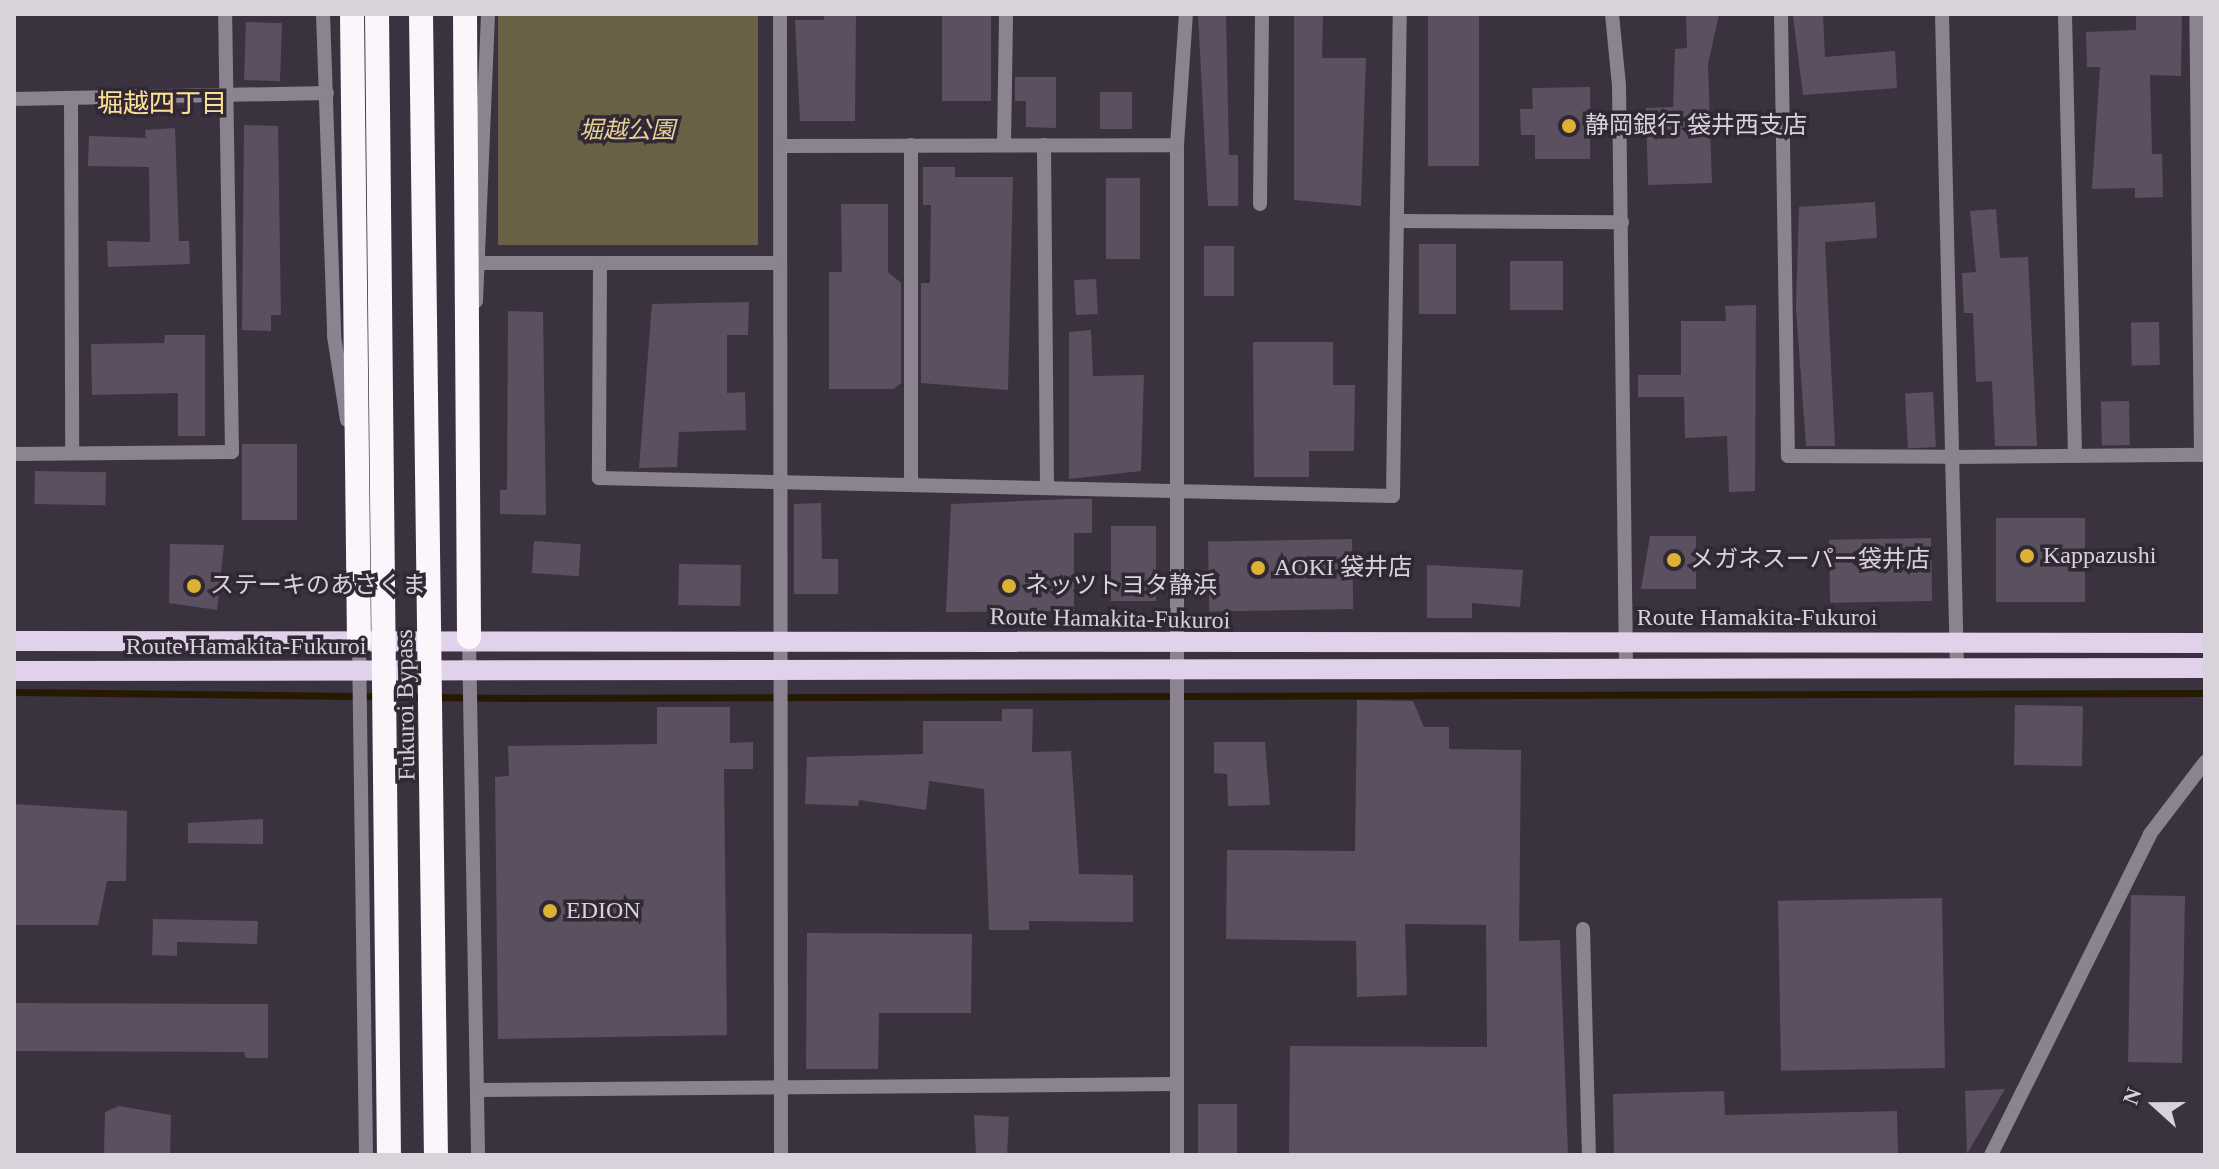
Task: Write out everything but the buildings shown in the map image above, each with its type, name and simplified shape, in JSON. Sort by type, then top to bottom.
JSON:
[{"type":"highway","points":[[352,14],[359,642]]},
{"type":"highway","name":"Fukuroi Bypass","points":[[377,14],[389,1155]]},
{"type":"highway","name":"Fukuroi Bypass","points":[[421,14],[436,1155]]},
{"type":"highway","points":[[465,14],[469,637]]},
{"type":"main road","name":"Route Hamakita-Fukuroi","points":[[14,641],[359,642],[469,637],[782,639],[1179,647],[2205,643]]},
{"type":"main road","name":"Route Hamakita-Fukuroi","points":[[14,671],[359,674],[782,671],[1179,673],[2205,668]]},
{"type":"street","points":[[14,454],[232,452],[225,14]]},
{"type":"street","points":[[323,14],[334,336],[358,499]]},
{"type":"street","points":[[468,351],[482,263],[488,14]]},
{"type":"street","points":[[780,14],[781,1155]]},
{"type":"street","points":[[1004,145],[1006,14]]},
{"type":"street","points":[[1177,1155],[1181,487],[1177,145],[1186,14]]},
{"type":"street","points":[[1260,204],[1262,14]]},
{"type":"street","points":[[600,263],[599,478],[1181,487],[1393,496],[1401,221],[1400,14]]},
{"type":"street","points":[[1612,14],[1622,222],[1626,669]]},
{"type":"street","points":[[1781,14],[1788,456],[1952,457],[2201,455],[2203,255],[2196,14]]},
{"type":"street","points":[[1942,14],[1957,669]]},
{"type":"street","points":[[2065,14],[2075,456]]},
{"type":"street","points":[[14,99],[327,93]]},
{"type":"street","points":[[71,98],[72,453]]},
{"type":"street","points":[[911,145],[911,484]]},
{"type":"street","points":[[1044,145],[1047,485]]},
{"type":"street","points":[[781,146],[1177,145]]},
{"type":"street","points":[[1401,221],[1622,222]]},
{"type":"street","points":[[482,263],[779,263]]},
{"type":"street","points":[[469,637],[478,1155]]},
{"type":"street","points":[[359,642],[366,1155]]},
{"type":"street","points":[[1991,1155],[2150,834],[2205,762]]},
{"type":"street","points":[[1583,929],[1589,1155]]},
{"type":"street","points":[[479,1090],[781,1084],[1176,1084]]},
{"type":"green space","name":"堀越公園","points":[[498,14],[758,14],[758,245],[498,245]]},
{"type":"waterway","points":[[14,692],[522,698],[2205,693]]},
{"type":"place","name":"静岡銀行 袋井西支店","points":[[1569,126]]},
{"type":"place","name":"Kappazushi","points":[[2027,556]]},
{"type":"place","name":"メガネスーパー袋井店","points":[[1674,560]]},
{"type":"place","name":"AOKI 袋井店","points":[[1258,568]]},
{"type":"place","name":"ステーキのあさくま","points":[[194,586]]},
{"type":"place","name":"ネッツトヨタ静浜","points":[[1009,586]]},
{"type":"place","name":"EDION","points":[[550,911]]},
{"type":"district","name":"堀越四丁目","points":[[162,104]]}]
